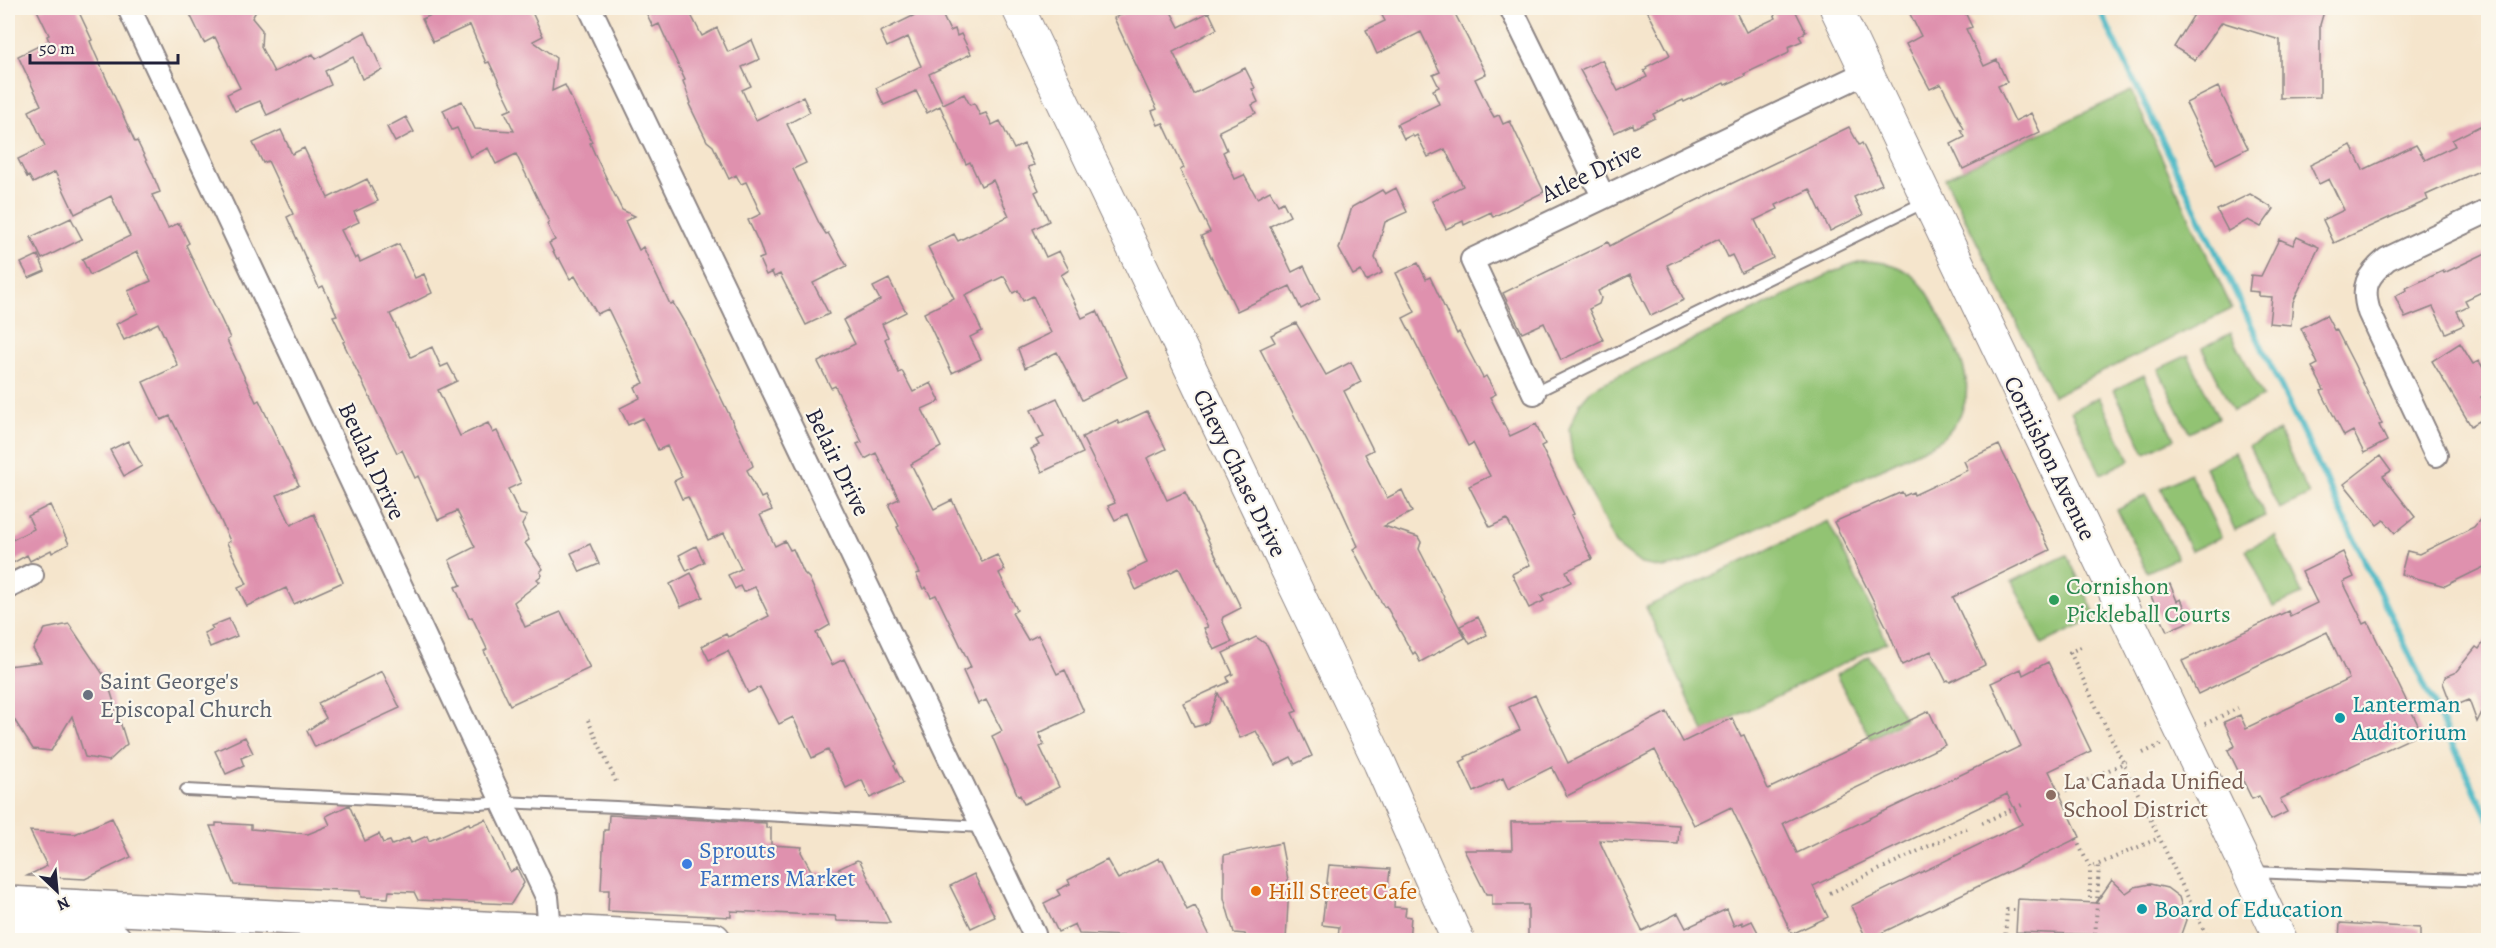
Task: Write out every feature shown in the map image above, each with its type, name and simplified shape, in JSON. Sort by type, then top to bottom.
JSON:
[{"type":"main road","points":[[8,903],[552,936],[704,940]]},
{"type":"main road","points":[[8,935],[115,940]]},
{"type":"street","name":"Beulah Drive","points":[[129,8],[547,897],[552,936]]},
{"type":"street","name":"Belair Drive","points":[[590,8],[1035,940]]},
{"type":"street","name":"Chevy Chase Drive","points":[[1018,8],[1380,764],[1458,940]]},
{"type":"street","points":[[1511,8],[1603,196]]},
{"type":"street","name":"Cornishon Avenue","points":[[1836,8],[2281,940]]},
{"type":"street","name":"Atlee Drive","points":[[1534,393],[1472,260],[1867,72]]},
{"type":"street","points":[[2436,455],[2364,297],[2367,283],[2375,269],[2387,260],[2488,211]]},
{"type":"street","points":[[8,587],[32,575]]},
{"type":"lane","points":[[1534,393],[1927,201]]},
{"type":"lane","points":[[186,790],[350,796],[480,804],[502,802],[983,827]]},
{"type":"lane","points":[[2248,872],[2488,881]]},
{"type":"path","points":[[2080,647],[2070,652],[2207,940]]},
{"type":"path","points":[[2204,724],[2238,708]]},
{"type":"path","points":[[588,720],[617,784]]},
{"type":"path","points":[[2143,753],[2168,741]]},
{"type":"path","points":[[2060,793],[2124,762]]},
{"type":"path","points":[[1982,823],[2024,804]]},
{"type":"path","points":[[1830,893],[1970,827]]},
{"type":"path","points":[[2090,868],[2159,838]]},
{"type":"path","points":[[2076,839],[2090,868],[2090,898]]},
{"type":"path","points":[[2095,940],[2099,864]]},
{"type":"path","points":[[2005,940],[2007,910],[2017,910]]},
{"type":"path","points":[[2198,918],[2210,913]]},
{"type":"green space","points":[[2131,91],[2232,309],[2053,396],[1945,178]]},
{"type":"green space","points":[[1861,261],[1892,265],[1908,272],[1916,278],[1929,295],[1958,351],[1964,370],[1967,387],[1964,405],[1955,423],[1939,441],[1683,564],[1663,568],[1641,564],[1615,544],[1572,454],[1569,429],[1580,403],[1593,388],[1844,267]]},
{"type":"green space","points":[[2231,333],[2263,397],[2233,411],[2202,348]]},
{"type":"green space","points":[[2188,355],[2218,418],[2189,432],[2158,369]]},
{"type":"green space","points":[[2144,375],[2174,439],[2145,453],[2114,390]]},
{"type":"green space","points":[[2099,397],[2130,460],[2101,474],[2071,411]]},
{"type":"green space","points":[[2279,431],[2309,495],[2279,509],[2249,446]]},
{"type":"green space","points":[[2235,452],[2265,516],[2235,530],[2205,467]]},
{"type":"green space","points":[[2190,473],[2221,537],[2191,551],[2161,488]]},
{"type":"green space","points":[[2146,495],[2177,558],[2147,572],[2117,509]]},
{"type":"green space","points":[[1828,521],[1887,642],[1704,732],[1646,607]]},
{"type":"green space","points":[[2275,536],[2302,594],[2273,607],[2246,549]]},
{"type":"green space","name":"Cornishon Pickleball Courts","points":[[2067,555],[2097,618],[2042,644],[2012,581]]},
{"type":"green space","points":[[1869,656],[1905,719],[1871,739],[1836,675]]},
{"type":"building","points":[[36,8],[77,8],[135,142],[137,141],[152,172],[160,192],[152,195],[168,228],[179,223],[189,243],[186,245],[230,338],[227,340],[256,402],[259,400],[299,485],[277,495],[291,525],[314,514],[343,582],[294,604],[286,588],[247,606],[238,588],[247,584],[227,543],[230,541],[207,490],[170,416],[161,420],[143,382],[178,366],[158,323],[124,340],[116,324],[138,313],[128,291],[151,281],[137,252],[90,275],[82,259],[130,236],[111,196],[75,214],[55,172],[33,183],[29,176],[27,177],[18,159],[45,146],[29,111],[41,105],[18,56],[49,41],[47,36],[49,35]]},
{"type":"building","points":[[187,8],[258,8],[252,18],[262,30],[261,47],[274,72],[313,54],[316,59],[365,32],[382,70],[362,79],[353,57],[325,71],[331,85],[267,115],[260,101],[235,111],[227,94],[240,88],[215,37],[204,43]]},
{"type":"building","points":[[447,8],[530,8],[543,36],[533,41],[556,58],[552,91],[565,85],[622,210],[635,216],[625,221],[639,250],[643,247],[670,304],[673,303],[687,327],[751,460],[753,466],[747,470],[761,498],[765,496],[772,510],[760,515],[775,546],[785,541],[790,550],[793,549],[804,573],[809,578],[830,625],[816,633],[832,665],[844,659],[896,764],[894,765],[903,783],[870,798],[862,780],[846,788],[828,750],[812,758],[793,717],[779,724],[760,687],[748,693],[728,651],[709,660],[702,646],[726,634],[728,637],[769,616],[755,587],[743,592],[740,586],[735,589],[728,575],[741,569],[724,533],[708,540],[688,497],[682,499],[674,481],[682,477],[667,446],[658,450],[643,418],[628,425],[620,408],[640,398],[635,387],[644,383],[608,309],[597,314],[575,276],[570,279],[559,258],[557,259],[549,243],[555,240],[547,224],[549,222],[516,154],[496,164],[488,148],[470,157],[457,128],[452,130],[443,110],[462,101],[475,129],[514,131],[505,112],[512,109],[489,62],[486,63],[470,25],[433,42],[422,19]]},
{"type":"building","points":[[644,8],[697,8],[689,11],[702,36],[717,28],[728,52],[752,40],[760,59],[742,67],[751,86],[742,90],[756,120],[803,97],[810,112],[787,124],[806,163],[793,169],[820,225],[826,234],[828,233],[847,266],[813,283],[829,314],[806,325],[780,274],[774,277],[772,272],[766,275],[759,259],[764,257],[748,220],[761,214],[746,182],[741,184],[736,175],[729,179],[713,146],[707,141],[689,104],[691,103],[683,81],[685,80],[659,24],[653,27]]},
{"type":"building","points":[[913,8],[939,8],[950,31],[955,29],[957,36],[961,34],[971,54],[929,74],[943,104],[964,94],[970,105],[974,103],[980,115],[986,113],[992,125],[1000,121],[1014,149],[1024,144],[1034,165],[1028,167],[1039,190],[1035,192],[1049,221],[1033,229],[1046,257],[1059,251],[1069,270],[1061,275],[1082,318],[1097,311],[1127,377],[1082,400],[1057,352],[1025,368],[1018,349],[1051,333],[1033,296],[1023,301],[1018,290],[1013,293],[1004,276],[965,295],[982,331],[970,337],[981,359],[952,373],[924,313],[954,298],[928,247],[954,234],[958,241],[1009,216],[993,180],[981,186],[970,162],[966,164],[940,106],[927,113],[916,91],[884,105],[876,88],[921,66],[908,37],[887,47],[880,32],[917,14]]},
{"type":"building","points":[[1136,8],[1169,8],[1179,27],[1209,12],[1217,29],[1173,52],[1193,94],[1245,68],[1255,88],[1252,89],[1258,102],[1252,105],[1256,113],[1219,131],[1227,150],[1223,152],[1235,179],[1244,175],[1257,198],[1270,191],[1278,205],[1283,202],[1290,216],[1270,226],[1292,272],[1304,266],[1320,299],[1301,309],[1290,286],[1237,311],[1201,236],[1210,232],[1180,170],[1184,168],[1163,123],[1158,125],[1152,111],[1157,109],[1114,18]]},
{"type":"building","points":[[1378,8],[1452,8],[1486,74],[1475,79],[1491,112],[1494,117],[1499,115],[1503,124],[1510,121],[1544,192],[1493,217],[1491,212],[1464,225],[1463,221],[1446,229],[1432,201],[1463,186],[1445,149],[1428,157],[1417,135],[1404,139],[1397,124],[1439,104],[1433,90],[1439,87],[1433,75],[1440,72],[1421,32],[1377,54],[1366,30],[1385,21]]},
{"type":"building","points":[[1646,8],[1734,8],[1746,32],[1776,18],[1771,8],[1794,8],[1806,32],[1799,36],[1802,41],[1788,47],[1787,54],[1725,85],[1724,83],[1653,114],[1655,118],[1634,128],[1633,124],[1614,133],[1580,70],[1602,60],[1618,91],[1647,77],[1644,71],[1646,67],[1670,55]]},
{"type":"building","points":[[1907,8],[1963,8],[1972,27],[1966,29],[1984,66],[1997,60],[2007,82],[1998,86],[2015,121],[2031,113],[2040,132],[1963,169],[1951,144],[1965,137],[1961,130],[1964,129],[1941,84],[1930,89],[1906,44],[1921,36]]},
{"type":"building","points":[[2189,8],[2325,8],[2320,25],[2320,97],[2280,98],[2280,40],[2222,22],[2195,60],[2174,47],[2195,13],[2189,11]]},
{"type":"building","points":[[2218,87],[2248,148],[2216,164],[2186,103]]},
{"type":"building","points":[[406,117],[414,132],[395,142],[387,127]]},
{"type":"building","points":[[2488,122],[2488,167],[2426,195],[2428,200],[2334,243],[2323,220],[2344,210],[2329,179],[2319,184],[2310,165],[2351,145],[2363,170],[2416,145],[2425,160],[2455,146],[2452,140]]},
{"type":"building","points":[[1849,127],[1859,145],[1862,143],[1882,184],[1854,197],[1863,215],[1830,231],[1810,189],[1776,205],[1778,209],[1755,220],[1773,258],[1741,273],[1732,255],[1728,257],[1719,239],[1667,265],[1684,300],[1651,316],[1630,275],[1598,291],[1601,298],[1599,304],[1589,309],[1603,340],[1561,360],[1544,323],[1522,333],[1503,293],[1608,242],[1610,246],[1687,205]]},
{"type":"building","points":[[281,130],[292,154],[304,148],[328,198],[367,179],[378,201],[354,212],[359,222],[341,230],[355,259],[358,257],[360,262],[399,244],[415,278],[424,274],[432,293],[390,314],[411,357],[432,347],[441,367],[448,364],[457,381],[438,390],[460,436],[488,423],[493,433],[497,431],[521,483],[508,489],[520,514],[527,516],[522,525],[529,540],[525,543],[543,569],[540,572],[542,575],[537,579],[540,582],[514,602],[525,627],[561,612],[590,668],[510,705],[484,651],[487,649],[455,587],[461,585],[449,560],[475,547],[457,511],[438,520],[418,476],[415,478],[402,450],[397,453],[343,342],[345,341],[333,316],[337,315],[323,286],[319,288],[287,217],[293,214],[268,161],[263,163],[253,143]]},
{"type":"building","points":[[1396,188],[1407,212],[1385,222],[1375,258],[1382,273],[1366,281],[1361,271],[1353,275],[1339,249],[1352,207],[1382,190],[1385,194]]},
{"type":"building","points":[[2250,194],[2274,209],[2261,227],[2248,220],[2228,231],[2217,210]]},
{"type":"building","points":[[71,218],[82,239],[42,259],[31,237]]},
{"type":"building","points":[[2297,237],[2319,247],[2293,302],[2291,325],[2269,323],[2272,297],[2259,296],[2259,292],[2249,291],[2251,275],[2261,276],[2279,239],[2293,245]]},
{"type":"building","points":[[2488,252],[2488,289],[2465,300],[2468,306],[2457,311],[2464,325],[2446,333],[2433,307],[2405,318],[2395,296],[2407,290],[2406,288]]},
{"type":"building","points":[[38,255],[45,271],[29,278],[21,263]]},
{"type":"building","points":[[1418,263],[1426,279],[1430,277],[1457,334],[1459,332],[1483,378],[1486,376],[1496,394],[1490,397],[1510,436],[1536,424],[1545,444],[1541,446],[1574,514],[1571,515],[1592,559],[1566,571],[1571,582],[1541,596],[1544,601],[1529,608],[1512,574],[1530,565],[1507,519],[1490,527],[1469,486],[1490,476],[1473,443],[1468,446],[1403,318],[1415,312],[1396,273]]},
{"type":"building","points":[[889,279],[906,312],[882,324],[888,337],[885,339],[899,373],[902,371],[913,392],[931,383],[940,401],[922,409],[941,447],[911,464],[934,509],[952,500],[982,562],[997,555],[1005,570],[999,573],[1017,610],[1012,613],[1028,640],[1038,635],[1057,674],[1065,670],[1084,712],[1039,733],[1044,745],[1040,747],[1059,787],[1024,804],[1020,795],[1018,796],[992,736],[1002,731],[986,700],[978,704],[963,671],[971,667],[936,595],[931,597],[926,587],[923,589],[916,574],[920,573],[889,506],[890,503],[899,499],[876,453],[865,459],[857,444],[862,442],[835,386],[831,388],[818,362],[855,344],[843,320],[880,300],[873,287]]},
{"type":"building","points":[[2326,315],[2354,364],[2382,424],[2379,425],[2387,441],[2364,453],[2353,431],[2344,436],[2321,391],[2324,390],[2312,367],[2318,364],[2301,328]]},
{"type":"building","points":[[1296,323],[1326,375],[1351,362],[1361,382],[1344,391],[1373,450],[1365,454],[1387,498],[1402,490],[1412,512],[1384,526],[1418,537],[1421,542],[1419,549],[1465,638],[1420,662],[1415,652],[1413,654],[1386,606],[1384,607],[1353,549],[1358,546],[1332,489],[1260,349],[1275,342],[1271,335]]},
{"type":"building","points":[[2460,343],[2473,364],[2479,361],[2488,376],[2488,392],[2481,397],[2488,408],[2488,416],[2471,426],[2432,361]]},
{"type":"building","points":[[1057,398],[1083,453],[1042,472],[1031,449],[1039,445],[1036,440],[1044,437],[1031,410]]},
{"type":"building","points":[[1147,411],[1166,449],[1147,458],[1167,500],[1185,492],[1241,608],[1223,617],[1222,620],[1232,642],[1214,650],[1204,628],[1208,627],[1179,568],[1136,590],[1128,572],[1147,563],[1127,514],[1115,520],[1108,506],[1115,503],[1082,437],[1117,420],[1119,424]]},
{"type":"building","points":[[128,441],[142,466],[124,476],[110,450]]},
{"type":"building","points":[[1999,445],[2050,550],[1953,597],[1985,665],[1950,682],[1946,681],[1931,651],[1902,665],[1887,628],[1834,522],[1902,492],[1904,496],[1913,492],[1914,495],[1968,470],[1964,461]]},
{"type":"building","points":[[2380,456],[2391,471],[2383,476],[2415,517],[2395,533],[2384,520],[2377,525],[2344,484]]},
{"type":"building","points":[[50,505],[69,544],[30,561],[27,555],[13,563],[8,551],[8,542],[34,529],[28,516]]},
{"type":"building","points":[[2488,510],[2488,565],[2445,586],[2401,574],[2407,551],[2419,554],[2474,527]]},
{"type":"building","points":[[590,544],[599,564],[580,572],[571,553]]},
{"type":"building","points":[[696,546],[704,562],[687,571],[679,555]]},
{"type":"building","name":"Lanterman Auditorium","points":[[2343,552],[2354,577],[2343,582],[2364,624],[2368,622],[2422,733],[2280,799],[2287,812],[2271,820],[2259,796],[2252,799],[2228,750],[2235,746],[2224,722],[2240,715],[2246,728],[2349,679],[2327,632],[2198,694],[2182,661],[2288,611],[2290,616],[2317,603],[2302,572]]},
{"type":"building","points":[[691,573],[703,597],[681,607],[670,584]]},
{"type":"building","points":[[2170,584],[2177,601],[2181,599],[2188,615],[2185,617],[2188,622],[2167,631],[2150,594]]},
{"type":"building","points":[[1478,617],[1487,635],[1470,644],[1460,626]]},
{"type":"building","points":[[229,619],[237,636],[210,647],[204,633],[213,629],[211,626]]},
{"type":"building","name":"Saint George's Episcopal Church","points":[[69,624],[107,680],[127,744],[109,761],[85,757],[72,716],[51,751],[33,749],[8,710],[8,666],[41,662],[33,649],[45,629]]},
{"type":"building","points":[[2488,636],[2488,706],[2484,708],[2477,722],[2469,700],[2457,705],[2451,704],[2443,683],[2445,677],[2455,673],[2476,647],[2479,649]]},
{"type":"building","points":[[1256,637],[1267,645],[1297,711],[1292,713],[1312,756],[1295,764],[1291,757],[1275,765],[1256,731],[1240,738],[1218,693],[1208,722],[1202,725],[1194,727],[1183,703],[1229,682],[1227,677],[1233,674],[1223,653]]},
{"type":"building","points":[[2048,662],[2091,751],[2049,771],[2080,837],[1867,940],[1851,906],[2022,824],[2007,794],[1813,886],[1828,917],[1792,934],[1731,807],[1694,825],[1655,750],[1567,796],[1552,767],[1508,789],[1503,778],[1474,792],[1460,762],[1466,759],[1465,757],[1520,730],[1509,707],[1535,695],[1568,763],[1667,712],[1683,742],[1732,718],[1741,736],[1744,735],[1768,789],[1929,711],[1945,745],[1783,823],[1797,853],[2021,746],[1991,683],[2021,669],[2023,675]]},
{"type":"building","points":[[382,671],[400,708],[315,747],[307,731],[326,718],[318,703]]},
{"type":"building","points":[[245,737],[253,753],[241,758],[244,766],[226,774],[215,751]]},
{"type":"building","points":[[349,805],[365,841],[379,834],[383,843],[390,841],[392,845],[409,838],[411,843],[427,836],[429,841],[469,823],[470,826],[486,819],[510,872],[517,868],[524,883],[511,904],[418,900],[414,892],[389,891],[388,898],[361,897],[360,891],[234,885],[210,826],[216,826],[216,823],[251,825],[251,829],[308,834],[330,825],[326,816]]},
{"type":"building","points":[[609,815],[766,823],[766,828],[771,828],[771,845],[802,847],[801,852],[813,874],[820,871],[824,876],[857,860],[860,861],[890,923],[837,921],[835,916],[731,911],[731,917],[608,911],[609,890],[601,890],[604,830],[608,830]]},
{"type":"building","points":[[112,818],[131,857],[85,879],[27,876],[47,866],[30,831],[75,834]]},
{"type":"building","points":[[1606,821],[1679,825],[1678,844],[1599,840],[1642,931],[1678,913],[1686,928],[1727,909],[1734,926],[1752,921],[1762,940],[1528,940],[1528,905],[1492,905],[1492,894],[1486,894],[1464,850],[1512,850],[1511,822]]},
{"type":"building","name":"Hill Street Cafe","points":[[1281,843],[1289,885],[1286,940],[1247,940],[1245,934],[1234,933],[1224,898],[1224,855]]},
{"type":"building","points":[[1159,858],[1160,861],[1163,860],[1187,910],[1195,906],[1212,940],[1079,934],[1075,924],[1058,932],[1044,903],[1060,895],[1057,890],[1070,884],[1068,880],[1107,860],[1118,879]]},
{"type":"building","points":[[1329,865],[1390,869],[1388,888],[1395,889],[1394,907],[1406,908],[1405,916],[1411,917],[1409,940],[1338,940],[1339,927],[1322,925]]},
{"type":"building","points":[[974,874],[995,917],[971,928],[950,886]]},
{"type":"building","name":"Board of Education","points":[[2112,880],[2126,893],[2135,887],[2150,884],[2167,888],[2179,897],[2186,920],[2179,940],[2104,940],[2102,935],[2016,932],[2018,899],[2096,903]]},
{"type":"building","points":[[2340,923],[2420,928],[2420,940],[2339,940]]},
{"type":"waterway","points":[[2099,8],[2488,818]]},
{"type":"place","name":"Cornishon Pickleball Courts","points":[[2054,600]]},
{"type":"place","name":"Saint George's Episcopal Church","points":[[88,695]]},
{"type":"place","name":"Lanterman Auditorium","points":[[2340,718]]},
{"type":"place","name":"La Cañada Unified School District","points":[[2051,795]]},
{"type":"place","name":"Sprouts Farmers Market","points":[[687,864]]},
{"type":"place","name":"Hill Street Cafe","points":[[1256,891]]},
{"type":"place","name":"Board of Education","points":[[2142,909]]}]
